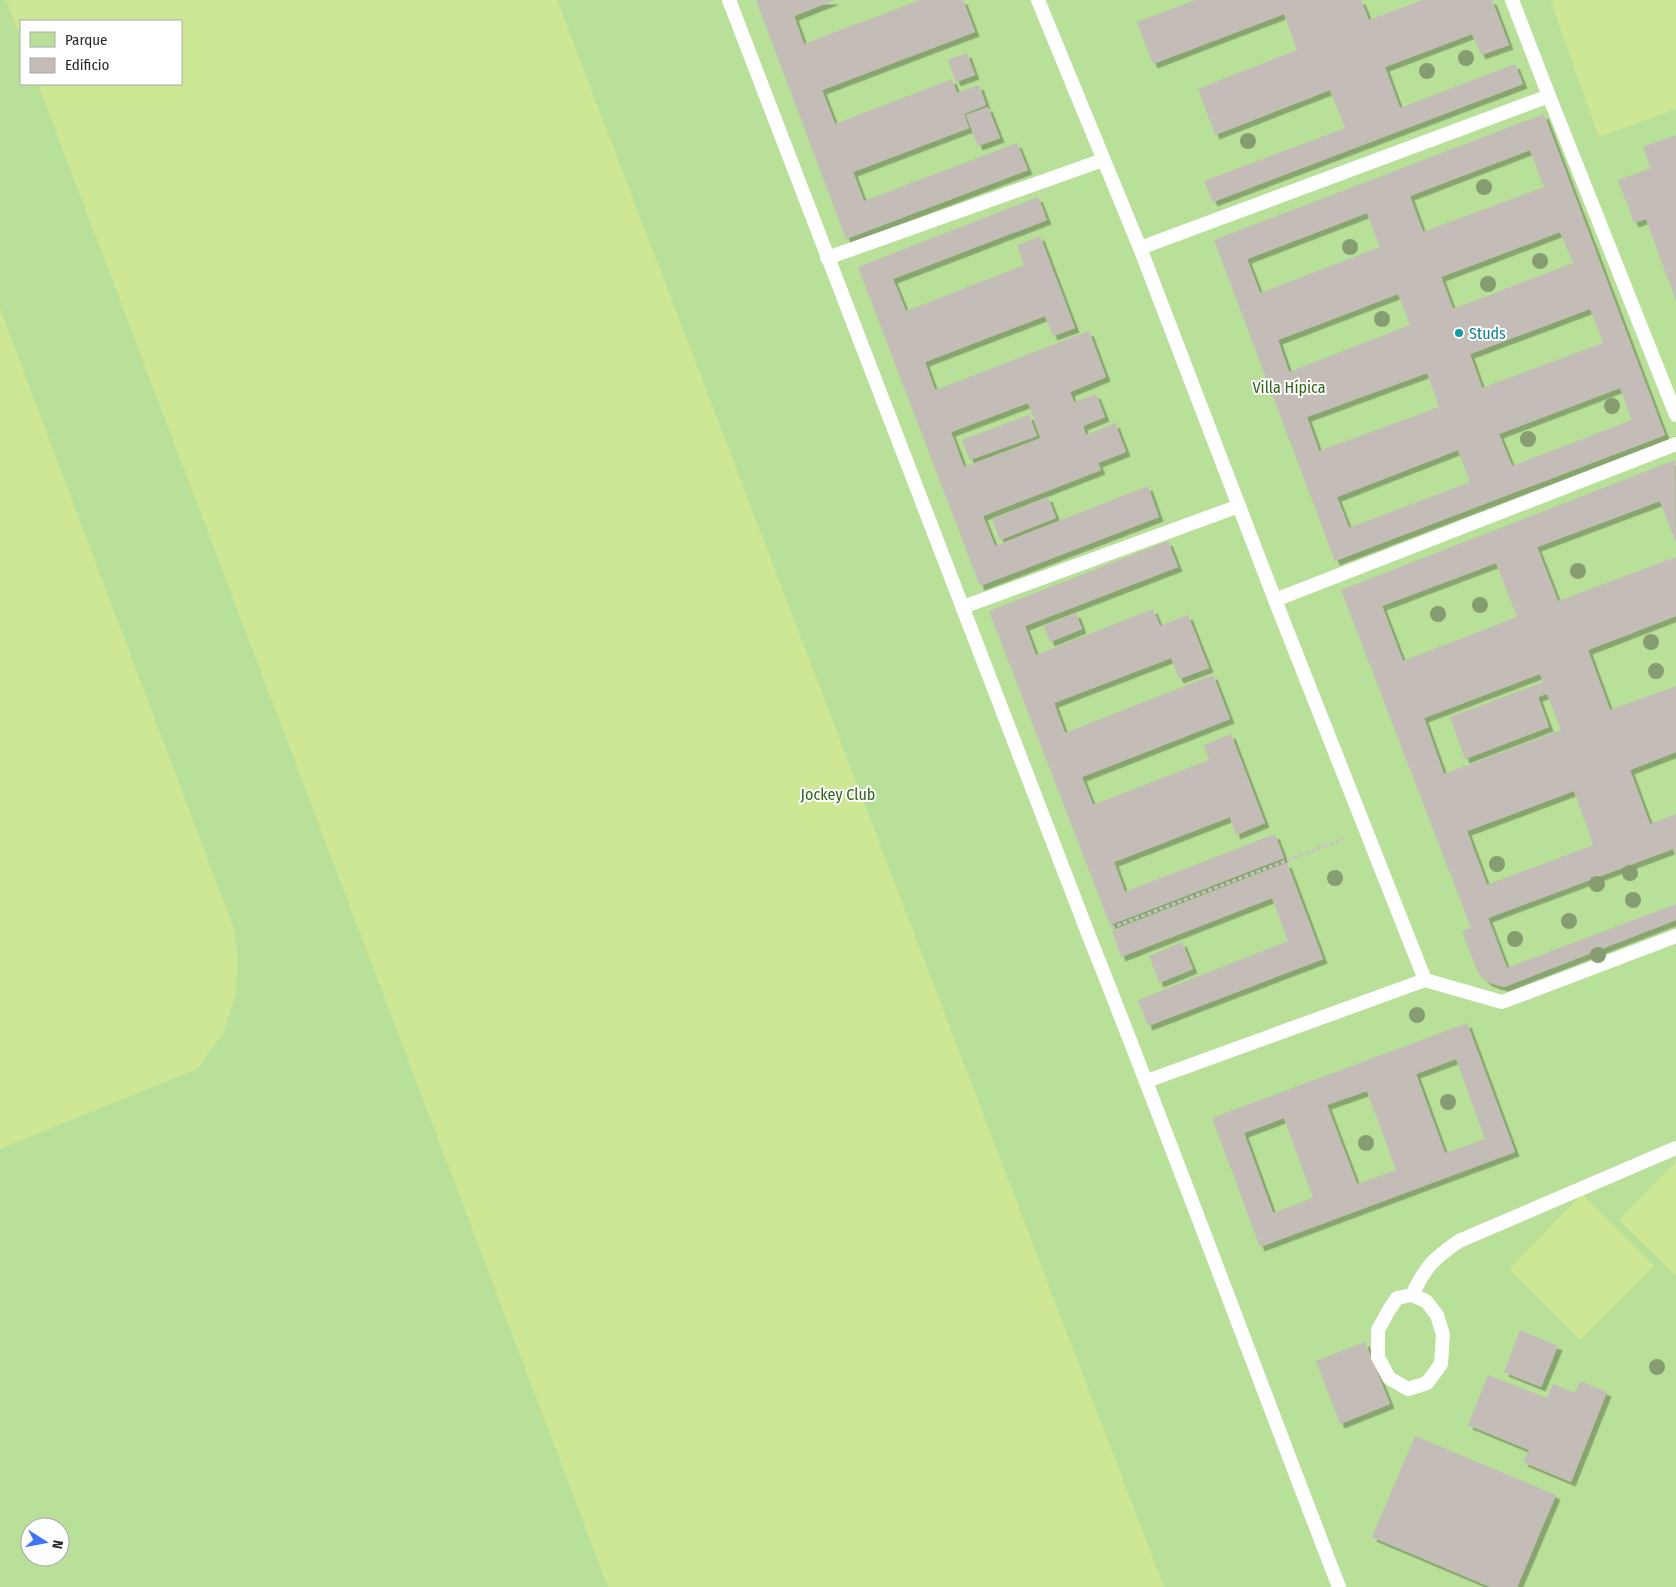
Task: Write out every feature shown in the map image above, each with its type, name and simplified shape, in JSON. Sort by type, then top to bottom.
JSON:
[{"type":"lane","points":[[728,0],[1089,936],[1147,1081],[1231,1307],[1339,1587]]},
{"type":"lane","points":[[1038,0],[1140,248],[1275,600],[1425,980]]},
{"type":"lane","points":[[1512,0],[1676,414]]},
{"type":"lane","points":[[1140,248],[1549,96]]},
{"type":"lane","points":[[827,258],[1103,160]]},
{"type":"lane","points":[[1275,600],[1676,444]]},
{"type":"lane","points":[[963,607],[1239,506]]},
{"type":"lane","points":[[1147,1081],[1425,980],[1502,1002],[1676,936]]},
{"type":"lane","points":[[1412,1295],[1422,1274],[1436,1257],[1459,1241],[1676,1148]]},
{"type":"lane","points":[[1412,1295],[1426,1301],[1437,1315],[1443,1335],[1441,1364],[1428,1383],[1408,1388],[1388,1378],[1378,1357],[1378,1330],[1388,1310],[1398,1298],[1412,1295]]},
{"type":"path","points":[[1089,936],[1365,830]]},
{"type":"green space","name":"Jockey Club","points":[[0,0],[1676,0],[1676,1587],[0,1587]]},
{"type":"green space","points":[[6,0],[557,0],[1164,1587],[608,1587],[38,85],[182,85],[182,20],[20,20],[20,36]]},
{"type":"green space","points":[[1557,0],[1676,0],[1676,109],[1599,137],[1551,2]]},
{"type":"green space","points":[[0,309],[234,929],[238,961],[235,996],[224,1032],[197,1069],[0,1149]]},
{"type":"green space","points":[[1676,1162],[1676,1276],[1619,1220]]},
{"type":"green space","points":[[1582,1194],[1654,1266],[1580,1340],[1509,1269]]},
{"type":"building","points":[[756,0],[835,0],[794,16],[804,44],[920,0],[963,0],[975,32],[822,90],[835,124],[952,79],[957,93],[979,85],[986,105],[964,114],[969,128],[853,172],[864,201],[1017,143],[1028,170],[846,239]]},
{"type":"building","points":[[1195,0],[1361,0],[1369,20],[1423,0],[1492,0],[1509,45],[1481,55],[1472,34],[1385,67],[1400,108],[1515,64],[1523,84],[1213,202],[1204,181],[1345,128],[1330,90],[1215,135],[1198,89],[1297,50],[1284,14],[1153,64],[1137,22]]},
{"type":"building","points":[[967,53],[975,75],[956,82],[948,60]]},
{"type":"building","points":[[988,107],[1000,138],[978,146],[966,115]]},
{"type":"building","name":"Studs","points":[[1544,114],[1665,435],[1335,561],[1214,240]],"holes":[[[1530,150],[1544,187],[1423,232],[1410,196]],[[1367,213],[1380,247],[1260,293],[1247,259]],[[1560,232],[1573,263],[1453,309],[1441,277]],[[1398,294],[1410,325],[1289,372],[1278,340]],[[1590,309],[1603,343],[1482,388],[1470,354]],[[1427,373],[1439,407],[1319,451],[1307,417]],[[1620,388],[1632,420],[1512,466],[1499,434]],[[1458,450],[1470,482],[1349,528],[1337,497]]]},
{"type":"building","points":[[1676,135],[1676,301],[1646,219],[1634,223],[1618,180],[1651,168],[1643,147]]},
{"type":"building","points":[[1038,197],[1047,220],[893,279],[906,311],[1024,265],[1017,245],[1040,236],[1075,328],[1053,336],[1045,316],[925,362],[935,390],[1089,331],[1106,377],[1070,392],[1074,402],[1096,394],[1105,417],[1083,426],[1086,435],[1115,423],[1126,452],[1098,463],[1101,470],[983,516],[995,546],[1148,486],[1159,517],[980,586],[858,267]],"holes":[[[1028,403],[1041,438],[964,467],[951,432]]]},
{"type":"building","points":[[1029,415],[1037,436],[970,460],[962,440]]},
{"type":"building","points":[[1675,460],[1676,543],[1660,501],[1537,547],[1558,601],[1676,557],[1676,616],[1588,650],[1610,710],[1676,686],[1676,752],[1630,770],[1650,824],[1676,814],[1676,858],[1673,849],[1488,918],[1507,968],[1676,904],[1676,920],[1504,987],[1488,982],[1478,973],[1462,931],[1471,928],[1341,590]],"holes":[[[1496,563],[1517,617],[1403,661],[1382,606]],[[1540,674],[1543,682],[1450,717],[1465,759],[1549,727],[1538,697],[1547,694],[1561,730],[1444,774],[1424,718]],[[1574,791],[1593,845],[1487,885],[1467,831]]]},
{"type":"building","points":[[1048,497],[1056,518],[1000,540],[992,519]]},
{"type":"building","points":[[1168,541],[1178,567],[1025,626],[1036,655],[1153,609],[1160,626],[1188,615],[1209,668],[1179,679],[1171,658],[1054,703],[1065,733],[1213,675],[1230,719],[1082,777],[1093,805],[1209,760],[1204,745],[1231,734],[1265,823],[1236,835],[1230,817],[1114,862],[1125,892],[1275,834],[1284,858],[1110,925],[989,611]]},
{"type":"building","points":[[1076,613],[1082,629],[1050,642],[1044,626]]},
{"type":"building","points":[[1287,863],[1323,959],[1148,1026],[1138,1000],[1288,941],[1272,898],[1121,957],[1112,931]]},
{"type":"building","points":[[1182,942],[1193,969],[1159,983],[1149,956]]},
{"type":"building","points":[[1467,1023],[1515,1152],[1260,1247],[1212,1118]],"holes":[[[1456,1059],[1485,1139],[1445,1153],[1416,1074]],[[1367,1091],[1396,1170],[1357,1184],[1327,1105]],[[1284,1118],[1313,1198],[1273,1213],[1244,1133]]]},
{"type":"building","points":[[1520,1330],[1558,1346],[1541,1387],[1504,1372]]},
{"type":"building","points":[[1365,1342],[1390,1404],[1340,1424],[1316,1361]]},
{"type":"building","points":[[1488,1375],[1547,1398],[1553,1384],[1575,1393],[1580,1381],[1607,1392],[1571,1482],[1523,1462],[1529,1450],[1468,1425]]},
{"type":"building","points":[[1415,1436],[1556,1495],[1517,1587],[1490,1587],[1372,1537]]},
{"type":"place","name":"Studs","points":[[1459,333]]},
{"type":"park label","name":"Villa Hípica","points":[[1289,387]]}]
